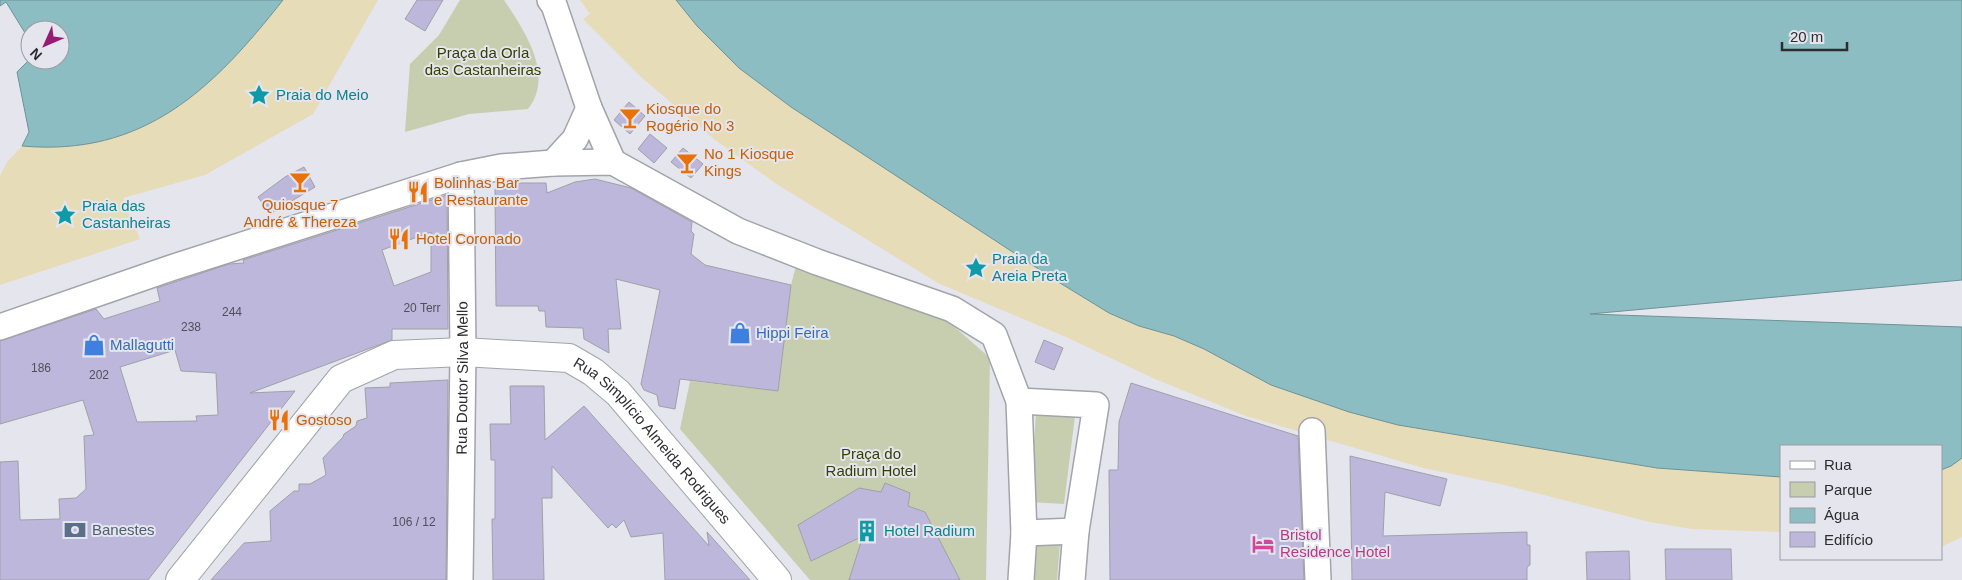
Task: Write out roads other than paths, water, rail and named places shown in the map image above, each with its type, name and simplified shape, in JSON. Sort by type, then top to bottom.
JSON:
[{"type":"street","points":[[550,0],[589,108],[613,162]]},
{"type":"street","points":[[553,163],[575,139],[589,108]]},
{"type":"street","points":[[0,327],[171,268],[460,175],[501,167],[553,163],[613,162],[738,231],[817,262],[952,309],[994,335],[1019,402],[1024,533],[1021,580]]},
{"type":"street","name":"Rua Doutor Silva Mello","points":[[460,175],[462,352],[460,580]]},
{"type":"street","name":"Rua Simplício Almeida Rodrigues","points":[[180,580],[341,379],[394,355],[462,352],[569,358],[593,372],[618,393],[777,580]]},
{"type":"street","points":[[1019,402],[1096,405],[1076,531],[1072,580]]},
{"type":"street","points":[[1312,431],[1318,580]]},
{"type":"street","points":[[1024,533],[1076,531]]},
{"type":"water","points":[[0,0],[283,0],[230,62],[202,88],[172,110],[140,128],[104,140],[65,147],[22,146],[29,132],[17,72],[20,69],[70,70],[70,20],[20,20],[20,25],[6,2],[0,6]]},
{"type":"water","points":[[676,0],[1962,0],[1962,280],[1590,314],[1962,327],[1962,458],[1942,470],[1942,445],[1780,445],[1780,477],[1657,468],[1398,425],[1349,412],[1271,385],[1204,349],[1174,336],[1139,326],[1109,313],[791,107],[739,68],[697,26]]},
{"type":"place","name":"Praia do Meio","points":[[259,95]]},
{"type":"place","name":"Kiosque do Rogério No 3","points":[[630,118]]},
{"type":"place","name":"No 1 Kiosque Kings","points":[[687,163]]},
{"type":"place","name":"Quiosque 7 André & Thereza","points":[[300,182]]},
{"type":"place","name":"Bolinhas Bar e Restaurante","points":[[418,192]]},
{"type":"place","name":"Praia das Castanheiras","points":[[65,215]]},
{"type":"place","name":"Hotel Coronado","points":[[399,239]]},
{"type":"place","name":"Praia da Areia Preta","points":[[976,268]]},
{"type":"place","name":"Hippi Feira","points":[[740,333]]},
{"type":"place","name":"Mallagutti","points":[[94,345]]},
{"type":"place","name":"Gostoso","points":[[279,420]]},
{"type":"place","name":"Banestes","points":[[75,530]]},
{"type":"place","name":"Hotel Radium","points":[[867,531]]},
{"type":"place","name":"Bristol Residence Hotel","points":[[1263,544]]},
{"type":"park label","name":"Praça da Orla das Castanheiras","points":[[483,62]]},
{"type":"park label","name":"Praça do Radium Hotel","points":[[871,462]]}]
